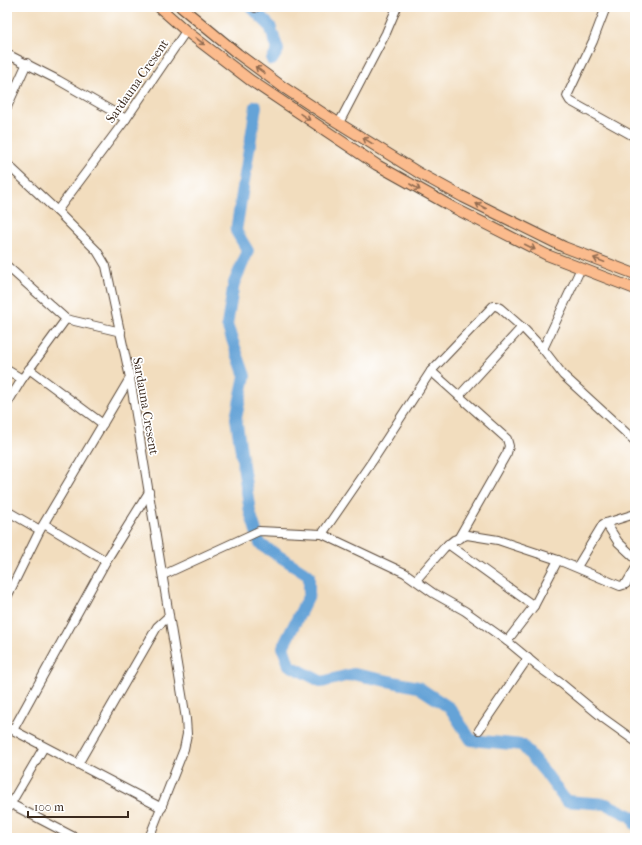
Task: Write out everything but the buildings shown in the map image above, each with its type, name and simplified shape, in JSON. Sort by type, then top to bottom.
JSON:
[{"type":"main road","points":[[159,7],[186,31],[250,80],[377,165],[454,208],[547,255],[635,289]]},
{"type":"main road","points":[[181,7],[238,54],[283,87],[419,173],[463,197],[564,247],[635,274]]},
{"type":"street","points":[[339,123],[386,33],[397,7]]},
{"type":"street","points":[[606,7],[587,55],[567,96],[570,101],[635,138]]},
{"type":"street","name":"Sardauna Cresent","points":[[149,838],[184,749],[187,734],[186,719],[130,378],[106,266],[97,251],[57,210],[126,119],[186,31]]},
{"type":"street","points":[[7,54],[126,119]]},
{"type":"street","points":[[7,107],[27,64]]},
{"type":"street","points":[[8,166],[57,210]]},
{"type":"street","points":[[7,266],[66,319],[121,332]]},
{"type":"street","points":[[543,349],[581,268]]},
{"type":"street","points":[[322,534],[374,460],[431,371],[494,306],[500,308],[522,327],[543,349],[563,374],[635,441]]},
{"type":"street","points":[[7,404],[22,379],[66,319]]},
{"type":"street","points":[[459,396],[522,327]]},
{"type":"street","points":[[29,369],[103,424]]},
{"type":"street","points":[[7,370],[22,379]]},
{"type":"street","points":[[431,371],[507,439],[509,446],[507,453],[458,539]]},
{"type":"street","points":[[7,597],[42,527],[130,378]]},
{"type":"street","points":[[149,492],[106,561],[10,729],[162,808]]},
{"type":"street","points":[[7,511],[42,527],[106,561]]},
{"type":"street","points":[[577,567],[603,524],[635,514]]},
{"type":"street","points":[[606,523],[618,542],[635,558]]},
{"type":"street","points":[[163,575],[257,531],[322,534],[405,573],[433,593],[465,611],[508,641],[603,718],[635,741]]},
{"type":"street","points":[[416,580],[448,544],[467,535],[498,540],[577,567],[620,586],[626,584],[635,569]]},
{"type":"street","points":[[448,544],[534,606]]},
{"type":"street","points":[[508,641],[534,606],[558,560]]},
{"type":"street","points":[[78,764],[157,627],[169,616]]},
{"type":"street","points":[[479,730],[528,658]]},
{"type":"street","points":[[44,747],[9,807],[76,838]]},
{"type":"waterway","points":[[251,7],[270,26],[278,50],[272,60]]},
{"type":"waterway","points":[[256,106],[236,231],[248,251],[234,283],[227,325],[245,376],[236,418],[250,512],[260,544],[309,575],[309,595],[283,647],[289,665],[322,682],[353,674],[418,687],[450,708],[471,740],[522,745],[544,771],[566,801],[606,804],[633,817],[635,824]]}]
